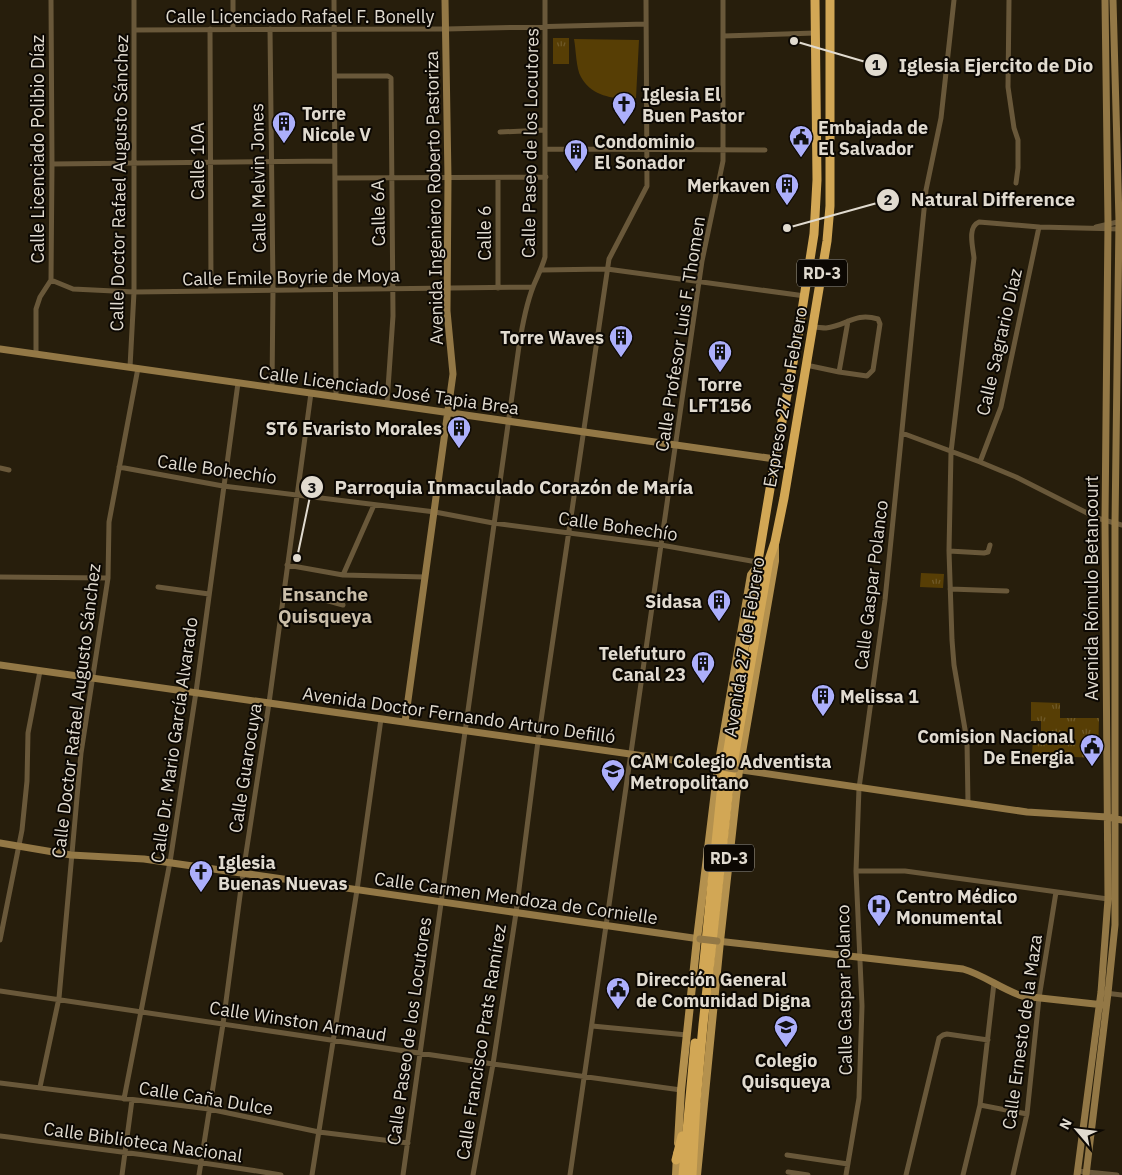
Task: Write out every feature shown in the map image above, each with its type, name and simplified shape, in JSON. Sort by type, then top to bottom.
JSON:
[{"type":"highway","name":"Expreso 27 de Febrero","points":[[734,733],[757,565],[774,459],[805,296],[814,234],[817,180],[815,0]]},
{"type":"highway","name":"Expreso 27 de Febrero","points":[[734,733],[767,570],[775,542],[827,241],[830,206],[830,0]]},
{"type":"highway","name":"RD-3","points":[[683,1175],[734,733]]},
{"type":"highway","name":"RD-3","points":[[692,1103],[692,1175]]},
{"type":"highway","points":[[692,1103],[698,1157]]},
{"type":"highway","points":[[676,1160],[692,1103]]},
{"type":"main road","name":"Avenida 27 de Febrero","points":[[697,1175],[718,941],[737,769],[775,561],[775,542]]},
{"type":"main road","name":"Avenida 27 de Febrero","points":[[676,1175],[681,1090],[720,767],[751,575],[757,565]]},
{"type":"street","name":"Calle Licenciado Polibio Díaz","points":[[36,354],[36,309],[40,297],[51,280],[51,0]]},
{"type":"street","name":"Calle Doctor Rafael Augusto Sánchez","points":[[40,1087],[59,1000],[81,752],[108,578],[109,522],[128,424],[134,367],[134,0]]},
{"type":"street","points":[[233,0],[233,29]]},
{"type":"street","points":[[334,0],[336,396]]},
{"type":"street","name":"Avenida Ingeniero Roberto Pastoriza","points":[[405,722],[453,363],[447,311],[448,178],[445,0]]},
{"type":"street","name":"Calle Paseo de los Locutores","points":[[403,1175],[522,327],[533,287],[542,270],[546,248],[545,0]]},
{"type":"street","name":"Calle Francisco Prats Ramírez","points":[[473,1175],[493,1064],[516,913],[538,741],[570,533],[608,259],[647,186],[646,0]]},
{"type":"street","name":"Calle Profesor Luis F. Thomen","points":[[570,1175],[702,261],[722,170],[723,0]]},
{"type":"street","name":"Calle Gaspar Polanco","points":[[846,1175],[859,1098],[862,1013],[856,871],[859,788],[885,600],[926,190],[941,118],[954,0]]},
{"type":"street","points":[[1009,0],[1008,71],[1011,112],[1018,140],[1016,183]]},
{"type":"street","name":"Avenida Rómulo Betancourt","points":[[1086,1174],[1104,993],[1108,899],[1106,817],[1106,521],[1108,226],[1105,0]]},
{"type":"street","name":"Avenida Rómulo Betancourt","points":[[1104,993],[1114,925],[1119,819],[1120,225],[1113,0]]},
{"type":"street","name":"Calle Licenciado Rafael F. Bonelly","points":[[134,30],[446,29],[646,24]]},
{"type":"street","name":"Calle 10A","points":[[210,29],[211,292]]},
{"type":"street","name":"Calle Melvin Jones","points":[[270,29],[273,290],[272,388]]},
{"type":"street","points":[[723,36],[815,33]]},
{"type":"street","name":"Calle 6A","points":[[335,76],[391,77],[393,289],[387,404]]},
{"type":"street","points":[[500,132],[545,130]]},
{"type":"street","points":[[546,149],[766,150]]},
{"type":"street","points":[[52,164],[335,162]]},
{"type":"street","points":[[336,178],[546,177]]},
{"type":"street","name":"Calle 6","points":[[498,178],[498,288]]},
{"type":"street","points":[[968,803],[967,741],[954,665],[949,550],[951,452],[974,258],[972,232],[974,225],[980,222],[1039,227],[1092,228],[1120,225]]},
{"type":"street","name":"Calle Sagrario Díaz","points":[[980,462],[1001,407],[1039,227]]},
{"type":"street","points":[[542,270],[607,269],[805,296]]},
{"type":"street","name":"Calle Emile Boyrie de Moya","points":[[51,280],[73,289],[134,292],[533,287]]},
{"type":"street","points":[[806,365],[867,376],[873,370],[880,324],[878,319],[866,316],[853,318],[826,328],[813,327]]},
{"type":"street","points":[[839,372],[848,321]]},
{"type":"street","name":"Calle Licenciado José Tapia Brea","points":[[0,349],[447,412],[508,423],[774,459]]},
{"type":"street","name":"Calle Dr. Mario García Alvarado","points":[[124,1099],[170,862],[196,692],[238,383]]},
{"type":"street","name":"Calle Guarocuya","points":[[199,1175],[223,1024],[243,873],[270,704],[311,393]]},
{"type":"street","points":[[902,433],[1016,477],[1106,521],[1119,524]]},
{"type":"street","name":"Calle Bohechío","points":[[119,467],[223,486],[434,512],[661,545],[757,565]]},
{"type":"street","points":[[0,468],[10,470]]},
{"type":"street","points":[[342,575],[374,505]]},
{"type":"street","points":[[949,550],[984,553],[988,552],[990,545]]},
{"type":"street","points":[[287,565],[342,575],[425,577]]},
{"type":"street","points":[[0,577],[108,578]]},
{"type":"street","points":[[158,587],[209,594]]},
{"type":"street","points":[[950,589],[1007,591]]},
{"type":"street","points":[[284,592],[314,597],[343,605]]},
{"type":"street","name":"Avenida Doctor Fernando Arturo Defilló","points":[[0,664],[1027,812],[1119,819]]},
{"type":"street","points":[[0,940],[18,846],[27,781],[28,733],[40,671]]},
{"type":"street","points":[[312,1175],[357,890],[381,719]]},
{"type":"street","name":"Calle Carmen Mendoza de Cornielle","points":[[0,843],[71,855],[144,858],[718,941]]},
{"type":"street","points":[[856,871],[905,871],[1108,899]]},
{"type":"street","name":"Calle Ernesto de la Maza","points":[[1014,1175],[1027,1114],[1039,998],[1056,892]]},
{"type":"street","points":[[718,941],[963,969],[1022,996],[1103,1005]]},
{"type":"street","points":[[963,1175],[980,1105],[994,983]]},
{"type":"street","name":"Calle Winston Armaud","points":[[0,991],[333,1041],[681,1090]]},
{"type":"street","points":[[1104,993],[1122,995]]},
{"type":"street","name":"Avenida Rómulo Betancourt","points":[[1077,1173],[1103,1005]]},
{"type":"street","points":[[592,1026],[687,1035]]},
{"type":"street","points":[[906,1175],[939,1038],[943,1034],[947,1034],[988,1040]]},
{"type":"street","name":"Calle Caña Dulce","points":[[0,1082],[209,1110],[319,1132],[408,1143]]},
{"type":"street","points":[[122,1175],[132,1100]]},
{"type":"street","points":[[980,1105],[1027,1114]]},
{"type":"street","name":"Calle Biblioteca Nacional","points":[[0,1136],[125,1154],[201,1162],[282,1175]]},
{"type":"street","points":[[787,1155],[848,1164]]},
{"type":"street","points":[[788,1172],[808,1175]]},
{"type":"street","points":[[1077,1173],[1117,1175]]},
{"type":"green space","points":[[553,38],[569,38],[569,64],[553,64]]},
{"type":"green space","points":[[574,39],[639,40],[636,98],[613,98],[591,89],[581,77],[578,69]]},
{"type":"green space","points":[[921,573],[944,574],[943,588],[920,587]]},
{"type":"green space","points":[[1031,702],[1060,703],[1060,718],[1099,718],[1098,758],[1074,757],[1074,760],[1049,760],[1047,755],[1032,755],[1033,739],[1046,739],[1046,734],[1041,734],[1041,721],[1031,721]]},
{"type":"place","name":"Iglesia Ejercito de Dio","points":[[794,41]]},
{"type":"place","name":"Iglesia El Buen Pastor","points":[[624,125]]},
{"type":"place","name":"Torre Nicole V","points":[[284,144]]},
{"type":"place","name":"Embajada de El Salvador","points":[[801,158]]},
{"type":"place","name":"Condominio El Sonador","points":[[576,172]]},
{"type":"place","name":"Merkaven","points":[[787,206]]},
{"type":"place","name":"Natural Difference","points":[[787,228]]},
{"type":"place","name":"Torre Waves","points":[[621,358]]},
{"type":"place","name":"Torre LFT156","points":[[720,373]]},
{"type":"place","name":"ST6 Evaristo Morales","points":[[459,449]]},
{"type":"place","name":"Parroquia Inmaculado Corazón de María","points":[[297,558]]},
{"type":"place","name":"Sidasa","points":[[719,622]]},
{"type":"place","name":"Telefuturo Canal 23","points":[[703,684]]},
{"type":"place","name":"Melissa 1","points":[[823,717]]},
{"type":"place","name":"Comision Nacional De Energia","points":[[1092,767]]},
{"type":"place","name":"CAM Colegio Adventista Metropolitano","points":[[613,792]]},
{"type":"place","name":"Iglesia Buenas Nuevas","points":[[201,893]]},
{"type":"place","name":"Centro Médico Monumental","points":[[879,927]]},
{"type":"place","name":"Dirección General de Comunidad Digna","points":[[618,1010]]},
{"type":"place","name":"Colegio Quisqueya","points":[[786,1048]]},
{"type":"district","name":"Ensanche Quisqueya","points":[[325,605]]}]
